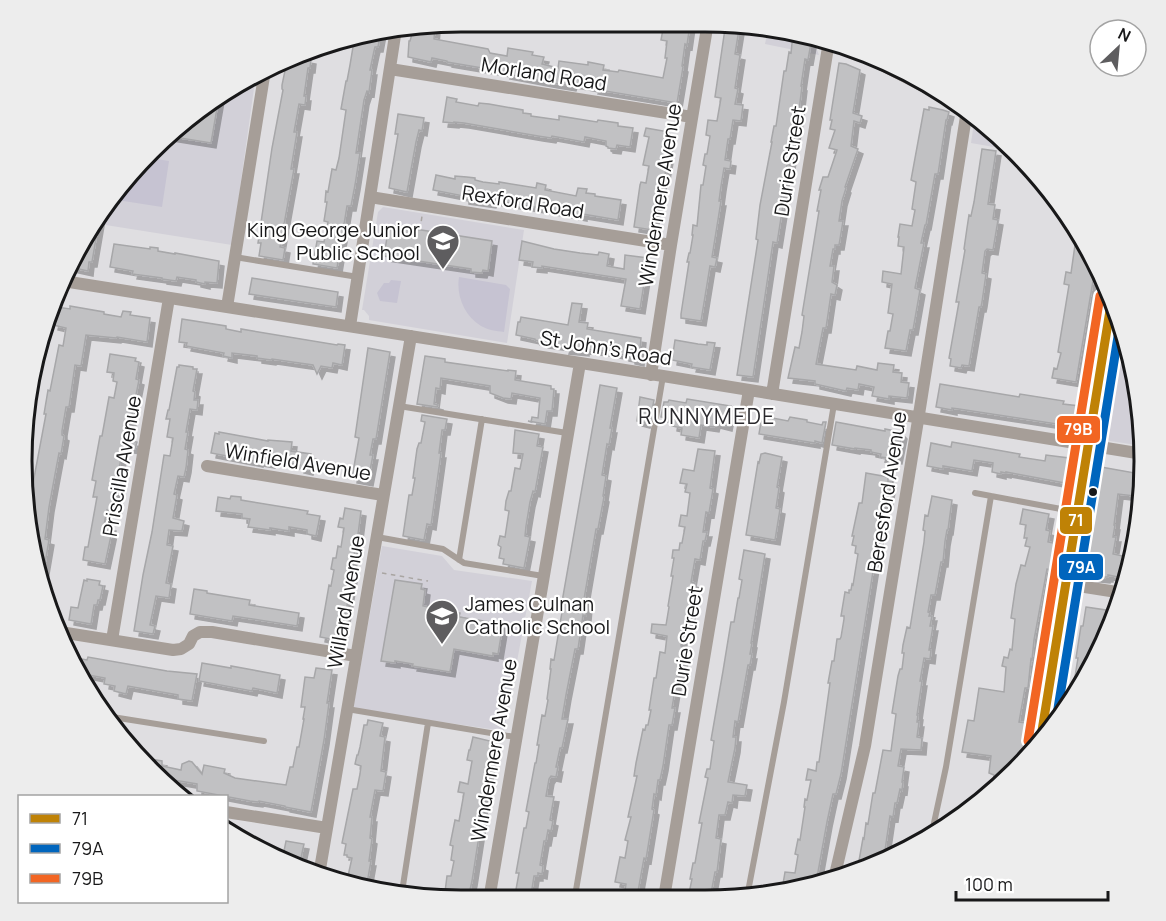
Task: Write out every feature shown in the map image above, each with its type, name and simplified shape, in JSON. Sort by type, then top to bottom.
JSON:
[{"type":"street","name":"Windermere Avenue","points":[[657,375],[671,245],[706,32]]},
{"type":"street","points":[[350,326],[395,37]]},
{"type":"street","name":"Durie Street","points":[[772,394],[828,49]]},
{"type":"street","name":"Morland Road","points":[[390,69],[692,117]]},
{"type":"street","points":[[227,308],[263,80]]},
{"type":"street","name":"Beresford Avenue","points":[[836,869],[865,746],[966,119]]},
{"type":"street","name":"Rexford Road","points":[[370,197],[671,245]]},
{"type":"street","name":"St John's Road","points":[[71,282],[1134,453]]},
{"type":"street","name":"Priscilla Avenue","points":[[112,640],[169,298]]},
{"type":"street","points":[[1050,716],[1066,584],[1109,315]]},
{"type":"street","name":"Willard Avenue","points":[[321,866],[411,336]]},
{"type":"street","name":"Windermere Avenue","points":[[491,890],[580,363]]},
{"type":"street","name":"Durie Street","points":[[665,890],[749,390]]},
{"type":"street","name":"Winfield Avenue","points":[[207,466],[383,495]]},
{"type":"street","points":[[1066,584],[1114,592]]},
{"type":"street","points":[[68,633],[173,650],[182,649],[189,644],[193,636],[200,632],[212,632],[356,656]]},
{"type":"street","points":[[228,812],[327,828]]},
{"type":"lane","points":[[235,257],[358,277]]},
{"type":"lane","points":[[1102,360],[1122,360]]},
{"type":"lane","points":[[576,890],[657,375]]},
{"type":"lane","points":[[749,887],[784,702],[834,404]]},
{"type":"lane","points":[[399,406],[567,433]]},
{"type":"lane","points":[[459,560],[482,419]]},
{"type":"lane","points":[[975,493],[1077,512]]},
{"type":"lane","points":[[933,824],[946,767],[991,496]]},
{"type":"lane","points":[[377,537],[443,549],[464,562],[543,576]]},
{"type":"lane","points":[[347,709],[516,737]]},
{"type":"lane","points":[[117,718],[264,741]]},
{"type":"lane","points":[[403,886],[428,723]]},
{"type":"path","points":[[420,230],[422,212]]},
{"type":"path","points":[[372,236],[387,238]]},
{"type":"path","points":[[378,572],[428,580]]},
{"type":"shaded area","points":[[767,36],[789,40],[815,46],[819,55],[765,44]]},
{"type":"shaded area","points":[[255,85],[232,245],[102,224],[120,199],[157,157],[199,120]]},
{"type":"shaded area","points":[[974,126],[999,148],[971,143]]},
{"type":"shaded area","points":[[155,159],[169,161],[162,207],[119,200]]},
{"type":"shaded area","name":"King George Junior Public School","points":[[383,207],[524,230],[507,343],[369,320],[369,316],[362,310],[378,212]]},
{"type":"shaded area","points":[[459,277],[506,285],[510,289],[504,332],[484,327],[470,317],[460,298]]},
{"type":"shaded area","points":[[391,280],[401,281],[397,303],[380,301],[377,293],[384,283],[389,283]]},
{"type":"shaded area","points":[[1119,347],[1131,405],[1134,445],[1110,441],[1105,434]]},
{"type":"shaded area","name":"James Culnan Catholic School","points":[[382,546],[442,556],[454,570],[532,581],[504,731],[353,709]]},
{"type":"building","points":[[435,32],[434,39],[488,49],[490,53],[507,56],[508,48],[533,52],[532,55],[544,57],[542,64],[558,68],[559,61],[588,65],[588,62],[604,65],[603,70],[618,72],[619,70],[663,78],[667,58],[665,58],[667,41],[661,40],[662,32],[689,32],[687,45],[685,44],[677,103],[593,89],[594,87],[572,83],[571,86],[553,83],[432,58],[431,62],[408,57],[412,34]]},
{"type":"building","points":[[725,32],[738,32],[735,54],[740,55],[735,104],[743,105],[741,121],[733,120],[730,139],[728,139],[725,160],[731,161],[730,169],[724,168],[712,257],[717,258],[715,267],[710,266],[701,321],[681,318],[681,314],[693,225],[697,226],[701,185],[703,185],[706,166],[703,165],[710,136],[706,135],[708,120],[717,121],[721,98],[715,97]]},
{"type":"building","points":[[379,40],[378,47],[375,47],[370,70],[372,70],[369,92],[367,91],[364,100],[356,153],[360,153],[355,185],[351,206],[347,206],[337,268],[313,264],[317,241],[324,242],[328,222],[324,221],[326,191],[328,192],[332,169],[336,170],[339,158],[346,110],[341,109],[353,45]]},
{"type":"building","points":[[792,41],[811,45],[808,60],[805,59],[798,119],[781,198],[784,199],[777,243],[773,242],[753,377],[737,375],[758,240],[756,239],[760,205],[774,126],[776,126],[784,71],[786,71],[789,52],[791,53]]},
{"type":"building","points":[[311,59],[304,96],[306,96],[305,105],[299,104],[294,132],[297,132],[291,169],[294,169],[280,247],[285,248],[283,260],[259,256],[261,243],[258,243],[285,69]]},
{"type":"building","points":[[839,63],[860,70],[853,113],[862,116],[860,123],[854,121],[851,146],[858,149],[842,201],[839,221],[843,221],[839,245],[835,245],[833,249],[830,266],[834,266],[832,282],[837,285],[835,295],[831,294],[826,328],[823,328],[816,364],[856,370],[857,366],[877,370],[878,363],[894,365],[893,372],[902,373],[901,382],[909,383],[907,398],[889,396],[889,399],[872,396],[874,387],[859,384],[858,390],[847,388],[846,391],[815,384],[815,381],[788,378],[795,347],[799,348],[802,332],[804,316],[802,315],[819,211],[817,211],[821,190],[819,190],[823,177],[828,177],[837,150],[829,148],[835,130],[830,129],[832,120],[830,120]]},
{"type":"building","points":[[447,97],[457,99],[456,102],[478,106],[479,103],[523,110],[523,113],[531,114],[531,116],[559,120],[559,116],[618,123],[618,126],[633,128],[630,147],[617,145],[616,149],[608,148],[606,141],[585,137],[584,142],[464,123],[443,122]]},
{"type":"building","points":[[217,107],[211,143],[178,138]]},
{"type":"building","points":[[929,107],[949,112],[938,174],[935,174],[921,243],[924,243],[915,288],[920,290],[913,330],[910,330],[906,351],[885,348],[893,314],[888,313],[892,284],[882,282],[883,271],[901,274],[904,247],[898,246],[900,224],[912,226],[916,182],[911,180],[924,109],[929,110]]},
{"type":"building","points":[[398,114],[424,118],[422,131],[419,130],[416,142],[407,192],[389,188],[398,134],[395,134]]},
{"type":"building","points":[[646,128],[670,134],[665,158],[668,158],[664,181],[662,180],[652,230],[634,227],[640,185],[641,182],[646,183],[649,166],[643,165],[649,137],[644,136]]},
{"type":"building","points":[[982,149],[996,151],[988,204],[995,205],[993,219],[998,220],[993,250],[985,251],[982,273],[986,274],[969,366],[962,365],[961,368],[950,366],[951,359],[949,358],[959,302],[956,302],[969,215],[971,216],[974,202]]},
{"type":"building","points":[[436,175],[455,179],[455,176],[475,178],[483,182],[536,188],[537,183],[546,185],[545,190],[576,196],[578,188],[587,189],[586,193],[595,194],[595,196],[621,200],[618,220],[492,200],[491,203],[464,199],[464,196],[433,190]]},
{"type":"building","points":[[389,225],[492,241],[488,271],[471,272],[471,269],[384,256]]},
{"type":"building","points":[[97,233],[92,262],[89,262],[88,271],[77,269]]},
{"type":"building","points":[[522,241],[580,253],[609,254],[607,266],[624,269],[625,255],[648,258],[640,309],[621,306],[626,279],[542,266],[542,268],[532,267],[533,262],[519,260]]},
{"type":"building","points":[[1075,243],[1093,278],[1076,382],[1052,378],[1061,353],[1058,352],[1069,285],[1064,284],[1066,272],[1071,273]]},
{"type":"building","points":[[114,244],[158,248],[158,251],[219,261],[217,283],[205,282],[205,284],[177,277],[176,281],[162,279],[132,274],[133,271],[110,267]]},
{"type":"building","points":[[252,278],[338,292],[336,307],[249,294]]},
{"type":"building","points":[[572,303],[582,304],[579,322],[588,323],[587,329],[641,338],[639,361],[605,351],[564,349],[565,346],[516,335],[521,317],[568,325]]},
{"type":"building","points":[[70,306],[121,317],[123,311],[131,312],[130,315],[150,318],[147,342],[86,335],[81,366],[75,365],[69,407],[66,407],[61,454],[59,453],[49,507],[45,539],[49,540],[45,566],[32,489],[46,414],[44,414],[48,390],[50,391],[59,345],[63,346],[66,328],[53,325],[60,307],[70,309]]},
{"type":"building","points":[[182,319],[226,326],[226,329],[241,332],[241,329],[345,345],[342,365],[333,363],[332,368],[321,366],[317,374],[313,365],[232,353],[232,358],[223,356],[224,353],[186,346],[187,343],[179,342]]},
{"type":"building","points":[[675,340],[707,345],[707,342],[715,343],[710,370],[691,367],[692,364],[672,360]]},
{"type":"building","points":[[368,348],[390,352],[376,439],[373,439],[370,455],[373,455],[368,481],[352,478],[359,438],[355,437]]},
{"type":"building","points":[[110,354],[136,358],[135,361],[139,362],[136,379],[139,380],[131,420],[128,419],[125,440],[137,442],[135,449],[123,447],[113,503],[117,504],[116,512],[107,510],[104,525],[111,526],[112,531],[105,564],[83,560],[85,547],[88,547],[97,497],[93,497],[96,481],[92,480],[100,436],[102,436],[109,397],[114,398],[117,382],[113,381],[114,373],[107,372]]},
{"type":"building","points":[[425,356],[445,359],[445,362],[516,371],[515,380],[551,386],[551,389],[554,389],[552,411],[547,411],[545,424],[531,422],[532,417],[538,418],[540,398],[512,393],[511,399],[503,398],[490,393],[490,386],[441,378],[440,389],[436,388],[434,404],[438,405],[437,407],[417,404]]},
{"type":"building","points":[[179,365],[197,369],[193,391],[195,392],[194,400],[198,400],[197,410],[190,409],[186,432],[188,432],[185,449],[188,450],[186,468],[184,477],[178,476],[174,494],[177,495],[173,518],[184,521],[182,531],[169,530],[167,545],[173,546],[166,583],[171,584],[169,598],[156,596],[150,625],[155,626],[153,634],[134,631],[164,455],[170,456],[173,438],[167,437],[170,419],[166,419]]},
{"type":"building","points":[[940,384],[1019,397],[1020,394],[1064,401],[1063,404],[1080,406],[1077,425],[1076,427],[936,407]]},
{"type":"building","points":[[600,385],[617,388],[610,428],[612,428],[602,475],[606,476],[604,497],[583,605],[587,605],[586,616],[583,615],[578,649],[575,649],[566,695],[562,719],[568,719],[556,767],[558,767],[556,777],[551,776],[549,779],[546,796],[554,797],[550,820],[553,821],[551,831],[548,830],[546,841],[544,841],[540,865],[543,866],[542,874],[538,873],[538,876],[534,876],[532,890],[516,890],[519,873],[516,873],[529,812],[526,811],[539,745],[537,745],[542,715],[545,716],[548,700],[551,659],[554,660]]},
{"type":"building","points":[[640,397],[654,400],[650,421],[646,420],[645,423],[637,421]]},
{"type":"building","points":[[687,399],[731,406],[727,426],[715,423],[714,427],[701,425],[699,438],[681,435],[682,428],[672,426],[673,419],[661,417],[664,402],[669,400],[686,403]]},
{"type":"building","points":[[422,415],[447,419],[445,430],[442,430],[431,525],[427,524],[424,540],[403,536],[409,495],[412,495],[415,478],[413,478],[417,449],[421,443],[425,422],[421,421]]},
{"type":"building","points":[[762,416],[788,421],[790,417],[822,425],[826,422],[822,443],[759,434]]},
{"type":"building","points":[[836,422],[900,432],[902,434],[897,459],[880,457],[881,454],[871,452],[871,450],[832,445]]},
{"type":"building","points":[[515,430],[539,434],[537,446],[543,447],[526,526],[525,536],[530,537],[524,568],[503,564],[504,559],[499,558],[501,547],[498,545],[500,536],[505,537],[509,511],[505,510],[506,501],[511,491],[515,468],[520,469],[523,454],[513,453]]},
{"type":"building","points":[[219,432],[268,441],[292,442],[291,451],[311,454],[308,470],[299,468],[300,465],[274,460],[270,460],[270,463],[258,462],[211,453],[215,433],[219,434]]},
{"type":"building","points":[[952,442],[1020,454],[1019,457],[1045,461],[1046,455],[1069,458],[1065,483],[1006,472],[1001,472],[1001,474],[992,472],[993,463],[974,460],[972,471],[927,466],[931,443],[951,447]]},
{"type":"building","points":[[698,449],[715,451],[710,488],[713,489],[703,532],[707,532],[700,560],[695,559],[691,582],[695,583],[688,628],[684,627],[681,646],[684,648],[681,673],[678,672],[672,708],[675,708],[672,725],[669,725],[660,780],[658,780],[656,795],[654,794],[652,809],[654,810],[646,859],[644,858],[638,890],[625,890],[626,884],[615,882],[620,857],[625,858],[628,841],[625,840],[631,817],[628,817],[637,776],[634,776],[636,763],[643,729],[645,730],[648,725],[660,652],[665,653],[667,636],[651,633],[652,624],[666,625],[673,576],[671,576],[673,550],[679,550],[680,543],[682,543],[685,527],[679,526],[681,515],[687,516],[690,493],[685,492],[687,484],[680,483],[683,469],[694,471]]},
{"type":"building","points":[[761,454],[782,457],[777,487],[779,488],[776,508],[780,509],[775,540],[746,535],[758,462]]},
{"type":"building","points":[[1101,467],[1134,473],[1133,496],[1118,494],[1113,554],[1123,556],[1118,577],[1086,576],[1087,573],[1084,573]]},
{"type":"building","points":[[866,473],[888,477],[888,482],[891,482],[887,505],[884,505],[881,521],[841,774],[836,794],[833,794],[817,875],[783,882],[785,872],[795,873],[798,855],[795,854],[798,839],[800,840],[805,799],[807,800],[811,780],[806,780],[808,769],[816,771],[817,762],[819,762],[830,683],[828,683],[837,639],[841,637],[844,619],[844,616],[841,616],[845,592],[849,593],[853,585],[858,554],[855,553],[856,546],[852,545],[854,536],[852,536],[859,503],[862,503]]},
{"type":"building","points":[[231,496],[241,497],[241,500],[308,511],[307,514],[320,516],[316,536],[307,534],[307,530],[289,527],[289,531],[248,527],[250,519],[242,518],[242,514],[216,511],[218,497],[230,499]]},
{"type":"building","points":[[932,496],[952,500],[943,562],[941,562],[935,595],[931,595],[928,612],[929,616],[932,616],[930,626],[933,626],[929,650],[931,650],[930,659],[924,658],[917,715],[917,722],[919,722],[917,737],[922,738],[921,750],[901,749],[898,766],[904,767],[902,790],[900,789],[897,803],[895,803],[893,817],[890,816],[885,850],[859,861],[883,750],[891,751],[896,714],[892,713],[898,676],[902,669],[903,645],[907,627],[910,628],[924,542],[925,515],[928,516]]},
{"type":"building","points":[[345,508],[361,511],[349,576],[352,577],[341,641],[320,637],[329,585],[331,586],[334,570],[331,569],[333,558],[336,558],[338,546],[341,547],[344,528],[338,527],[340,518],[343,519]]},
{"type":"building","points":[[1023,509],[1049,514],[1046,530],[1050,531],[1048,542],[1058,544],[1053,570],[1047,569],[1028,688],[1025,688],[1019,722],[1027,723],[1024,748],[994,778],[994,775],[989,773],[991,756],[962,752],[968,720],[974,721],[979,688],[1004,692],[1006,667],[1002,666],[1004,657],[1008,658],[1010,649],[1012,650],[1015,619],[1011,618],[1016,584],[1021,565],[1025,566],[1030,547],[1025,546],[1026,525],[1020,524]]},
{"type":"building","points":[[744,550],[765,554],[751,643],[750,654],[752,654],[738,722],[735,721],[733,737],[736,737],[735,748],[728,782],[747,785],[745,796],[733,795],[732,803],[728,802],[725,815],[719,815],[716,838],[721,839],[717,872],[715,872],[712,890],[690,890],[702,823],[699,823],[708,778],[705,777],[707,769],[710,769],[714,741],[711,740],[731,622],[734,622],[742,580],[739,579]]},
{"type":"building","points":[[87,579],[100,581],[99,585],[103,586],[100,600],[97,605],[94,605],[91,624],[69,620],[71,607],[78,608],[84,580],[87,581]]},
{"type":"building","points":[[395,580],[422,584],[421,589],[425,590],[423,606],[460,613],[459,617],[503,624],[498,654],[493,653],[493,656],[454,649],[450,672],[395,661],[395,663],[381,661]]},
{"type":"building","points":[[194,589],[250,600],[249,605],[299,613],[297,626],[233,616],[232,621],[190,614]]},
{"type":"building","points":[[1086,607],[1106,610],[1102,625],[1075,679],[1081,626],[1083,626]]},
{"type":"building","points":[[88,657],[197,674],[192,701],[178,699],[178,695],[128,686],[126,694],[114,691],[115,686],[104,684],[105,678],[89,675],[81,659],[87,660]]},
{"type":"building","points":[[202,663],[280,675],[277,693],[253,688],[252,691],[199,681]]},
{"type":"building","points":[[316,668],[332,670],[324,740],[311,812],[197,791],[197,784],[175,780],[153,760],[162,761],[162,766],[181,770],[182,764],[189,761],[202,774],[204,765],[225,769],[224,773],[235,778],[286,785],[290,767],[293,767],[297,747],[299,747],[304,719],[305,707],[301,707],[305,677],[314,678]]},
{"type":"building","points":[[368,720],[383,723],[380,736],[385,737],[381,771],[386,772],[383,791],[375,790],[370,817],[372,817],[370,838],[372,839],[368,879],[348,875],[352,858],[344,855],[346,844],[342,843],[353,789],[357,789],[360,774],[361,766],[355,764],[364,725],[367,725]]},
{"type":"building","points":[[473,737],[494,742],[470,890],[445,889],[447,876],[451,876],[454,861],[451,860],[453,846],[450,845],[455,820],[459,821],[464,793],[458,792],[460,782],[468,784],[472,761],[467,760]]},
{"type":"building","points":[[286,841],[304,844],[301,859],[284,851]]},
{"type":"transit line","name":"79B","points":[[1028,741],[1100,296]]},
{"type":"transit line","name":"71","points":[[1043,726],[1109,315]]},
{"type":"transit line","name":"79A","points":[[1059,704],[1117,340]]},
{"type":"place","name":"King George Junior Public School","points":[[443,270]]},
{"type":"place","name":"James Culnan Catholic School","points":[[442,645]]},
{"type":"district","name":"RUNNYMEDE","points":[[707,417]]}]
